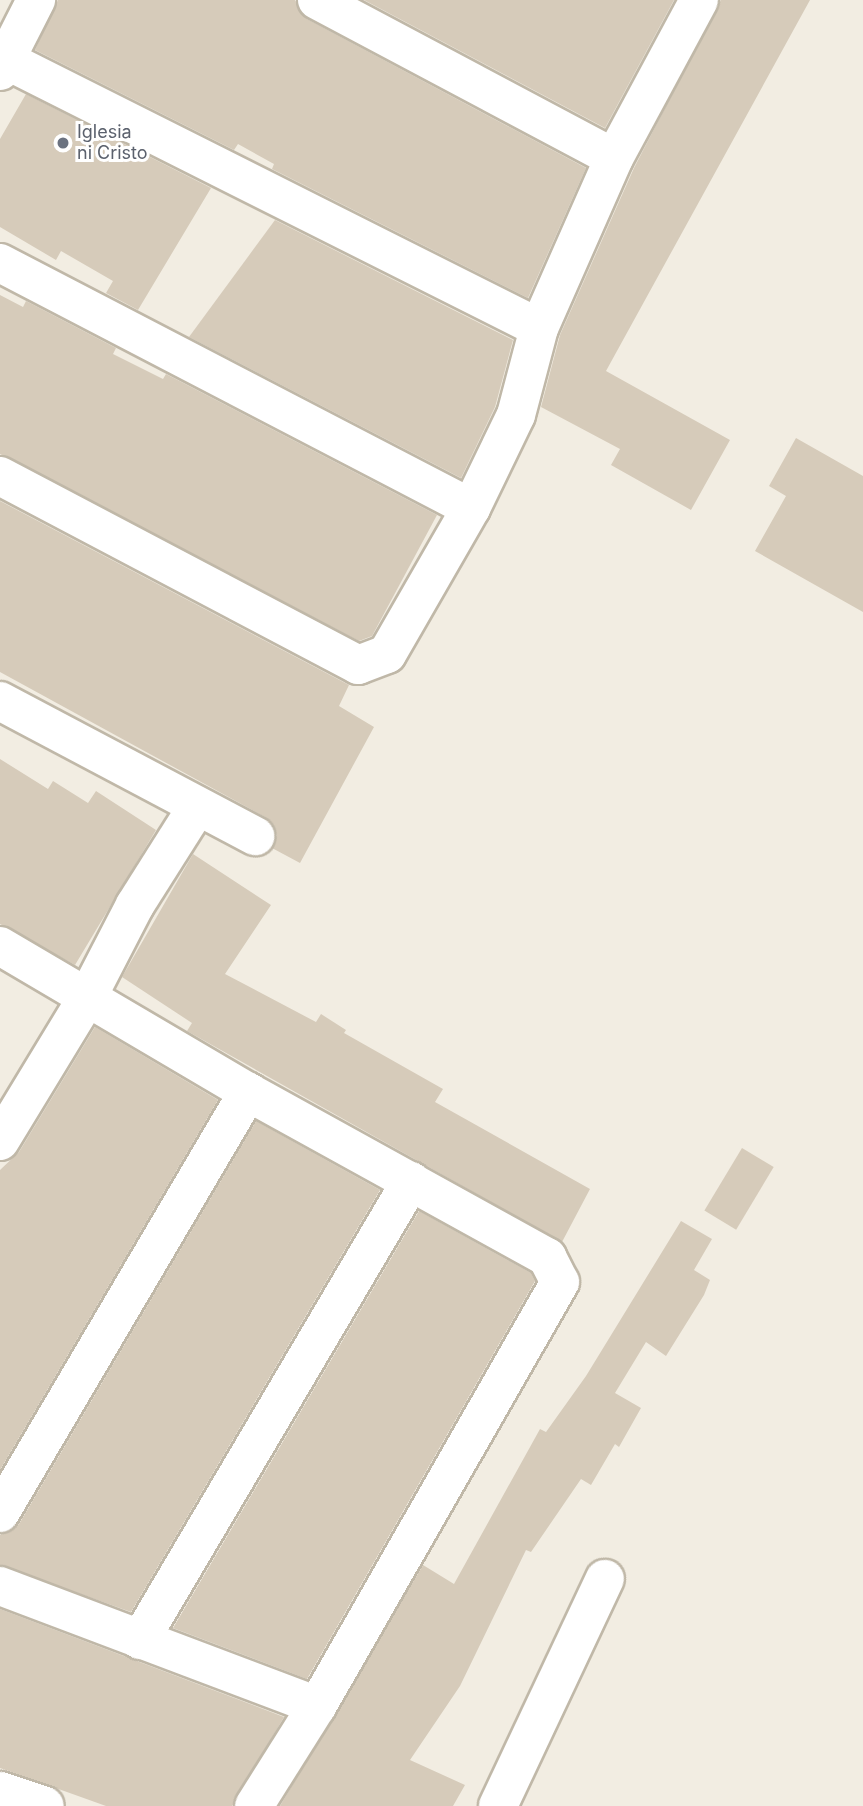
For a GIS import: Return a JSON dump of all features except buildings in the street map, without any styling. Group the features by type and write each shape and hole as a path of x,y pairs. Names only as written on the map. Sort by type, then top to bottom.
{"street":[{"path":"36,0 2,63 540,328"},
{"path":"317,0 614,158"},
{"path":"0,476 358,665 387,654 471,508 516,415 540,328 614,158 699,0"},
{"path":"0,263 471,508"},
{"path":"0,702 255,836"},
{"path":"0,1141 88,996 135,905 198,807"},
{"path":"0,946 248,1092 547,1257 560,1282 317,1706 254,1806"},
{"path":"0,1513 248,1092"},
{"path":"140,1640 411,1181"},
{"path":"498,1806 585,1611 605,1579"},
{"path":"0,1586 317,1706"},
{"path":"0,1791 45,1806"}],"place":[{"name":"Iglesia ni Cristo","path":"63,143"}]}
